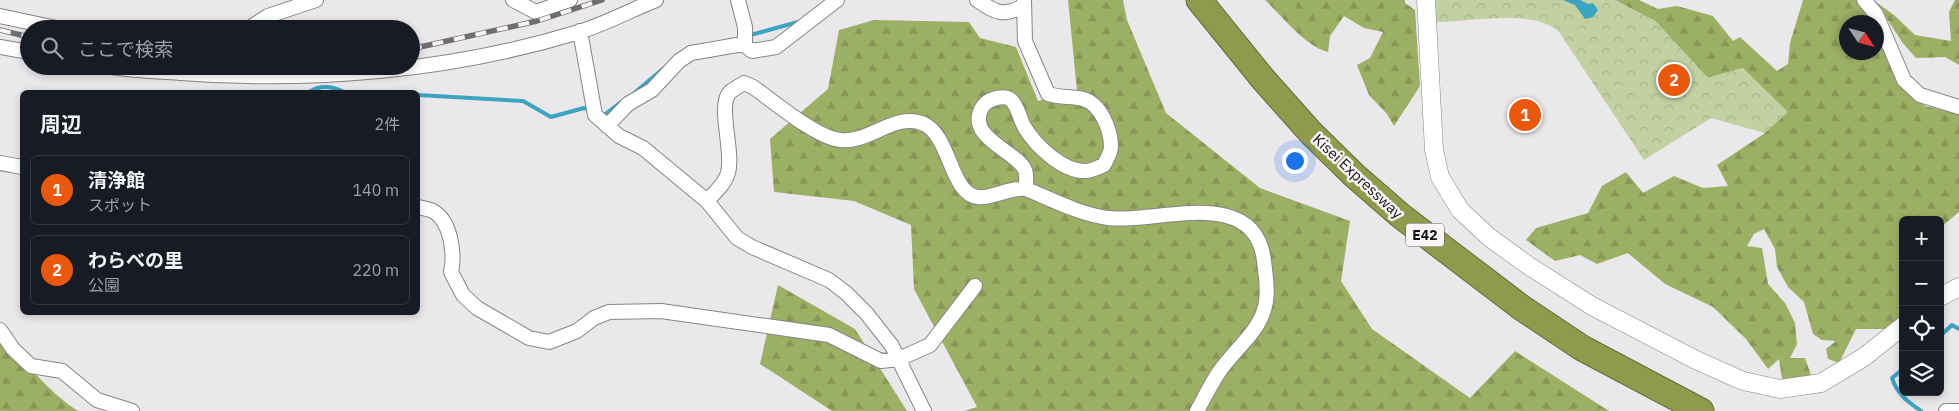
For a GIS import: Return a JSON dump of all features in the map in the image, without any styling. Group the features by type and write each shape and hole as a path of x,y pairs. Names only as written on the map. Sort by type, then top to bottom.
{"highway":[{"name":"Kisei Expressway","path":"1199,0 1263,80 1311,133 1355,176 1401,216 1515,303 1582,348 1701,411"}],"street":[{"path":"262,20 268,16 316,0"},
{"path":"514,0 536,12 570,0"},
{"path":"420,66 493,54 580,31 656,0"},
{"path":"738,0 745,27 745,46"},
{"path":"607,126 628,104 652,90 679,61 691,53 743,44 752,51 776,46 837,0"},
{"path":"977,0 996,12 1010,13 1024,3"},
{"path":"1426,0 1434,150 1440,178 1460,210 1489,237 1529,266 1592,306 1696,360 1743,381 1780,389 1820,383 1864,357 1899,329"},
{"path":"1864,0 1876,14 1904,80 1920,95 1959,107"},
{"path":"1024,3 1025,41 1043,86 1048,94 1062,98 1083,99 1094,105 1104,118 1111,148 1104,165 1086,171 1070,167 1048,154 1026,129 1011,100 1003,97 991,100 984,104 980,114 982,128 994,145 1016,160 1025,170 1026,190"},
{"path":"0,16 20,20"},
{"path":"580,31 595,115 619,136 643,148 707,201 737,238 752,247 829,280 846,294 892,346 924,411"},
{"path":"0,47 20,50"},
{"path":"206,75 240,78 327,75"},
{"path":"707,201 723,183 728,172 729,135 723,108 729,93 744,84 753,87 824,135 840,140 858,139 905,120 923,124 934,132 942,143 955,175 966,193 978,198 1016,188 1026,190 1085,214 1101,217 1143,219 1189,211 1231,218 1251,231 1260,243 1267,291 1264,310 1257,326 1220,371 1197,411"},
{"path":"0,163 20,167"},
{"path":"420,208 434,211 448,229 453,261 451,272 464,295 477,308 529,338 549,342 577,331 594,318 609,312 661,311 829,335 881,361 899,359 930,345 975,286"},
{"path":"1944,295 1959,287"},
{"path":"0,330 13,350 31,366 62,371 97,400 132,411"},
{"path":"1946,411 1959,410"}],"green space":[{"path":"1068,0 1123,0 1127,20 1166,113 1260,188 1350,221 1341,281 1372,329 1470,398 1515,351 1609,411 964,411 977,407 914,289 911,225 854,201 774,192 770,139 828,89 839,30 874,20 969,22 980,38 1016,47 1038,101 1077,91"},
{"path":"1265,0 1405,0 1405,3 1415,10 1420,86 1394,126 1387,114 1369,95 1357,65 1370,58 1383,32 1364,28 1344,16 1330,36 1328,52 1319,49 1302,37"},
{"path":"1434,0 1615,0 1655,21 1708,78 1743,68 1788,112 1765,133 1711,118 1644,160 1559,32 1548,25 1534,20 1518,18 1436,22"},
{"path":"1615,0 1639,0 1658,9 1677,6 1713,16 1733,41 1740,37 1777,71 1788,64 1790,43 1803,0 1857,0 1867,15 1839,15 1839,60 1884,60 1884,49 1897,83 1925,106 1959,114 1959,212 1944,225 1944,216 1899,216 1899,319 1885,329 1856,329 1839,363 1828,359 1826,349 1836,341 1822,340 1813,334 1804,302 1788,287 1777,267 1775,249 1764,229 1754,234 1747,246 1762,248 1768,284 1785,303 1795,323 1797,344 1790,358 1805,358 1811,375 1804,379 1782,379 1779,359 1768,369 1746,339 1713,307 1665,284 1628,253 1597,264 1580,255 1555,261 1526,240 1536,228 1588,213 1602,186 1626,172 1643,193 1674,176 1703,188 1728,186 1717,165 1765,133 1743,68 1708,78 1655,21"},
{"path":"1955,0 1959,0 1959,65 1945,57 1916,58 1902,42 1876,2 1894,15 1915,35 1951,41 1949,12"},
{"path":"778,285 855,329 907,411 832,411 760,364"},
{"path":"0,339 47,386 78,411 0,411"}],"water":[{"path":"1563,0 1580,0 1588,4 1593,3 1598,10 1593,17 1585,19 1575,5"}],"waterway":[{"path":"747,36 798,22"},
{"path":"633,94 664,68"},
{"path":"313,90 326,87 340,90"},
{"path":"420,95 523,101 551,117 584,108 591,110"},
{"path":"600,113 604,115 621,102"},
{"path":"1944,332 1952,325 1959,329"},
{"path":"1899,372 1892,378 1899,391"},
{"path":"1903,396 1921,411"}],"railway":[{"path":"420,47 537,21 602,0"},
{"path":"0,30 20,35"}],"place":[{"name":"わらべの里","path":"1674,80"},
{"name":"清浄館","path":"1525,115"}]}
